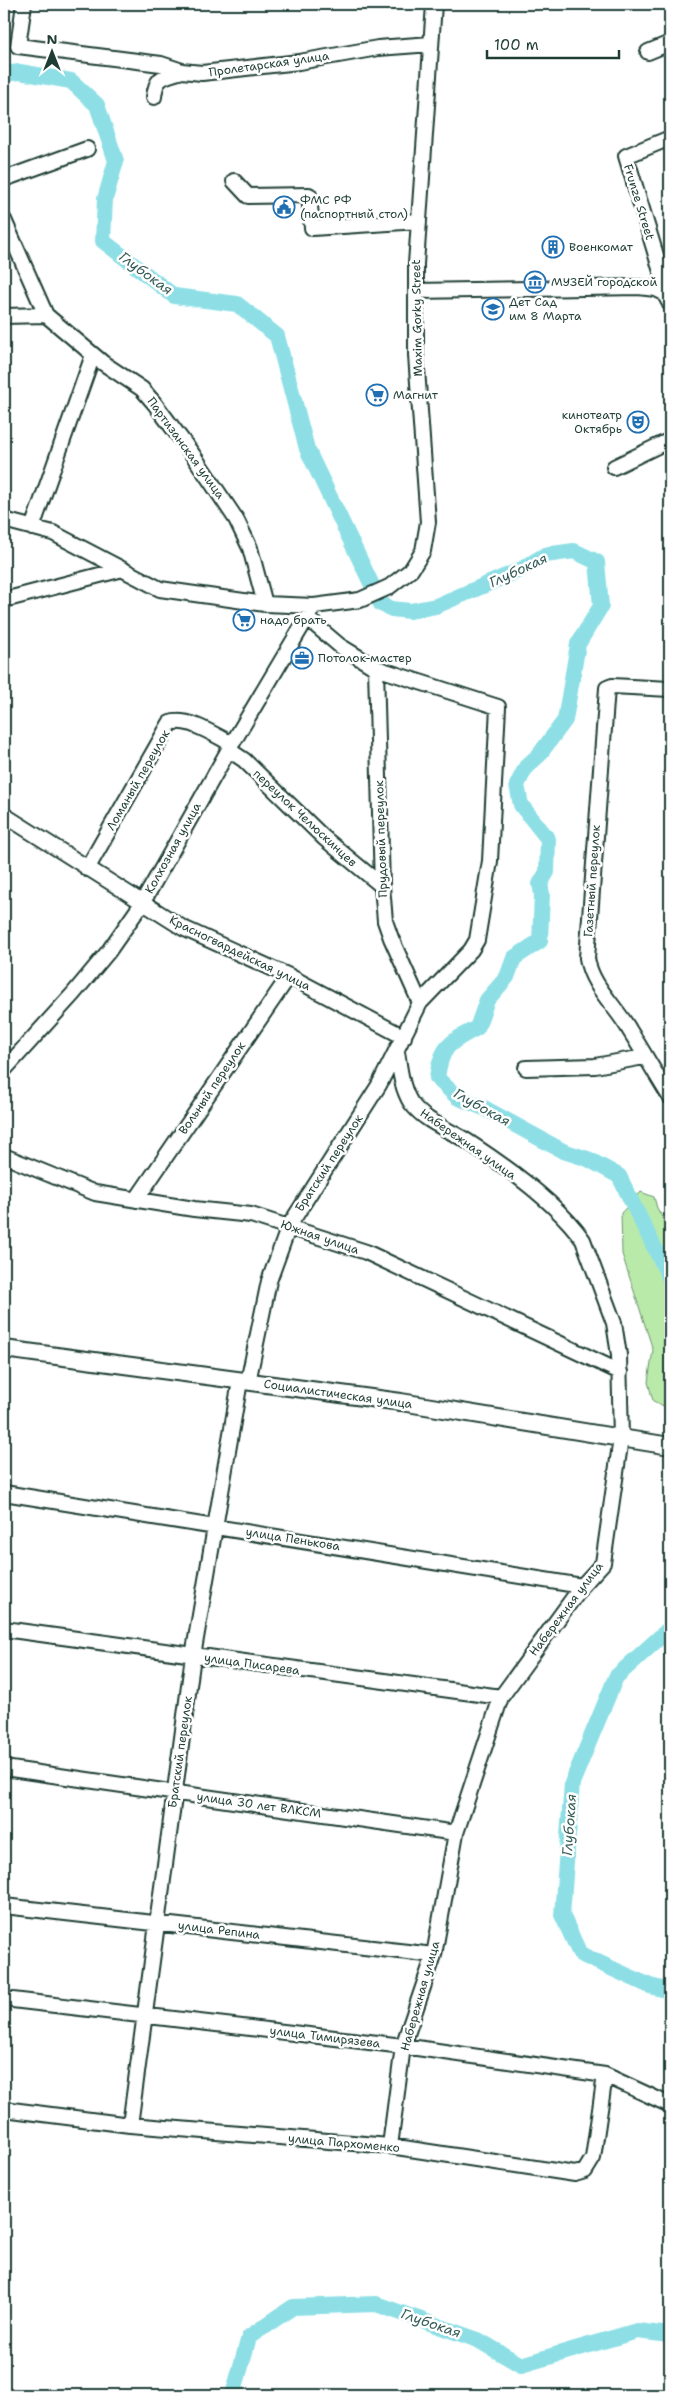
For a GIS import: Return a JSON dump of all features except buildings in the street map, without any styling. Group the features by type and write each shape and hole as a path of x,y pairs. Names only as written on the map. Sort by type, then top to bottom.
{"main road":[{"name":"Социалистическая улица","path":"4,1349 401,1402 670,1446"}],"street":[{"name":"Пролетарская улица","path":"24,4 18,46 161,64 182,71 202,73 299,62 378,48 431,44"},
{"name":"Maxim Gorky Street","path":"4,520 61,537 119,570 160,589 310,612 360,600 389,587 411,570 423,551 427,529 416,355 416,291 434,4"},
{"path":"648,52 670,43"},
{"path":"154,97 155,84 162,78 182,71"},
{"name":"Frunze Street","path":"667,298 662,275 626,156 670,138"},
{"path":"4,179 87,149"},
{"path":"234,181 248,196 309,195 312,228 419,221"},
{"path":"4,220 46,315 4,316"},
{"path":"416,291 638,287 656,289 667,298"},
{"name":"Партизанская улица","path":"46,315 93,355 142,389 193,455 236,519 250,548 265,604"},
{"path":"32,528 93,355"},
{"path":"614,467 670,440"},
{"path":"4,600 119,570"},
{"path":"310,612 340,646 376,668 498,706 490,861 480,930 471,950 420,1003 404,1037"},
{"name":"Колхозная улица","path":"4,1070 91,973 143,902 310,612"},
{"name":"Прудовый переулок","path":"376,668 382,886 385,921 420,1003"},
{"name":"Газетный переулок","path":"670,689 612,686 607,688 587,958 592,976 630,1030 644,1057 670,1097"},
{"name":"Ломаный переулок","path":"87,869 170,723 175,721 195,726 231,747"},
{"name":"переулок Челюскинцев","path":"231,747 348,859 382,886"},
{"name":"Красногвардейская улица","path":"4,815 183,928 289,976 404,1037"},
{"name":"Вольный переулок","path":"136,1200 289,976"},
{"name":"Братский переулок","path":"130,2124 192,1656 244,1381 269,1281 289,1226 379,1085 404,1037"},
{"name":"Набережная улица","path":"390,2146 404,2046 434,1955 456,1833 501,1697 582,1586 603,1563 621,1438 620,1372 614,1323 582,1240 576,1231 535,1190 466,1141 421,1114 404,1090 397,1052"},
{"path":"526,1068 596,1066 644,1057"},
{"name":"Южная улица","path":"4,1156 95,1193 194,1209 251,1215 366,1252 620,1372"},
{"name":"улица Пенькова","path":"4,1493 582,1586"},
{"name":"улица Писарева","path":"4,1629 501,1697"},
{"name":"улица 30 лет ВЛКСМ","path":"4,1768 456,1833"},
{"name":"улица Репина","path":"4,1906 434,1955"},
{"name":"улица Тимирязева","path":"4,1999 404,2046 605,2075 670,2105"},
{"name":"улица Пархоменко","path":"4,2109 130,2124 390,2146 575,2174 585,2171 593,2158 605,2075"}],"green space":[{"path":"641,1192 654,1197 657,1208 670,1231 670,1409 653,1401 648,1382 653,1350 622,1254 621,1213"}],"waterway":[{"name":"Глубокая","path":"4,74 20,72 71,81 97,105 116,161 105,199 103,241 174,296 237,304 277,336 307,449 381,604 392,609 410,611 436,606 520,570 545,555 574,551 597,562 601,606 578,644 565,720 539,755 526,767 517,785 521,805 548,839 547,872 540,884 542,894 540,941 514,958 507,977 487,1000 477,1028 460,1037 448,1046 444,1052 437,1078 457,1097 484,1108 563,1151 588,1159 619,1176 670,1279"},
{"name":"Глубокая","path":"670,1628 616,1677 572,1783 562,1915 580,1954 650,1986 670,1991"},
{"name":"Глубокая","path":"233,2395 249,2337 293,2307 376,2304 478,2340 521,2365 637,2331 670,2335"}],"place":[{"name":"ФМС РФ (паспортный стол)","path":"284,207"},
{"name":"Военкомат","path":"553,247"},
{"name":"МУЗЕЙ городской","path":"535,282"},
{"name":"Дет Сад им 8 Марта","path":"493,309"},
{"name":"Магнит","path":"377,395"},
{"name":"кинотеатр Октябрь","path":"638,422"},
{"name":"надо брать","path":"244,620"},
{"name":"Потолок-мастер","path":"302,658"}]}
